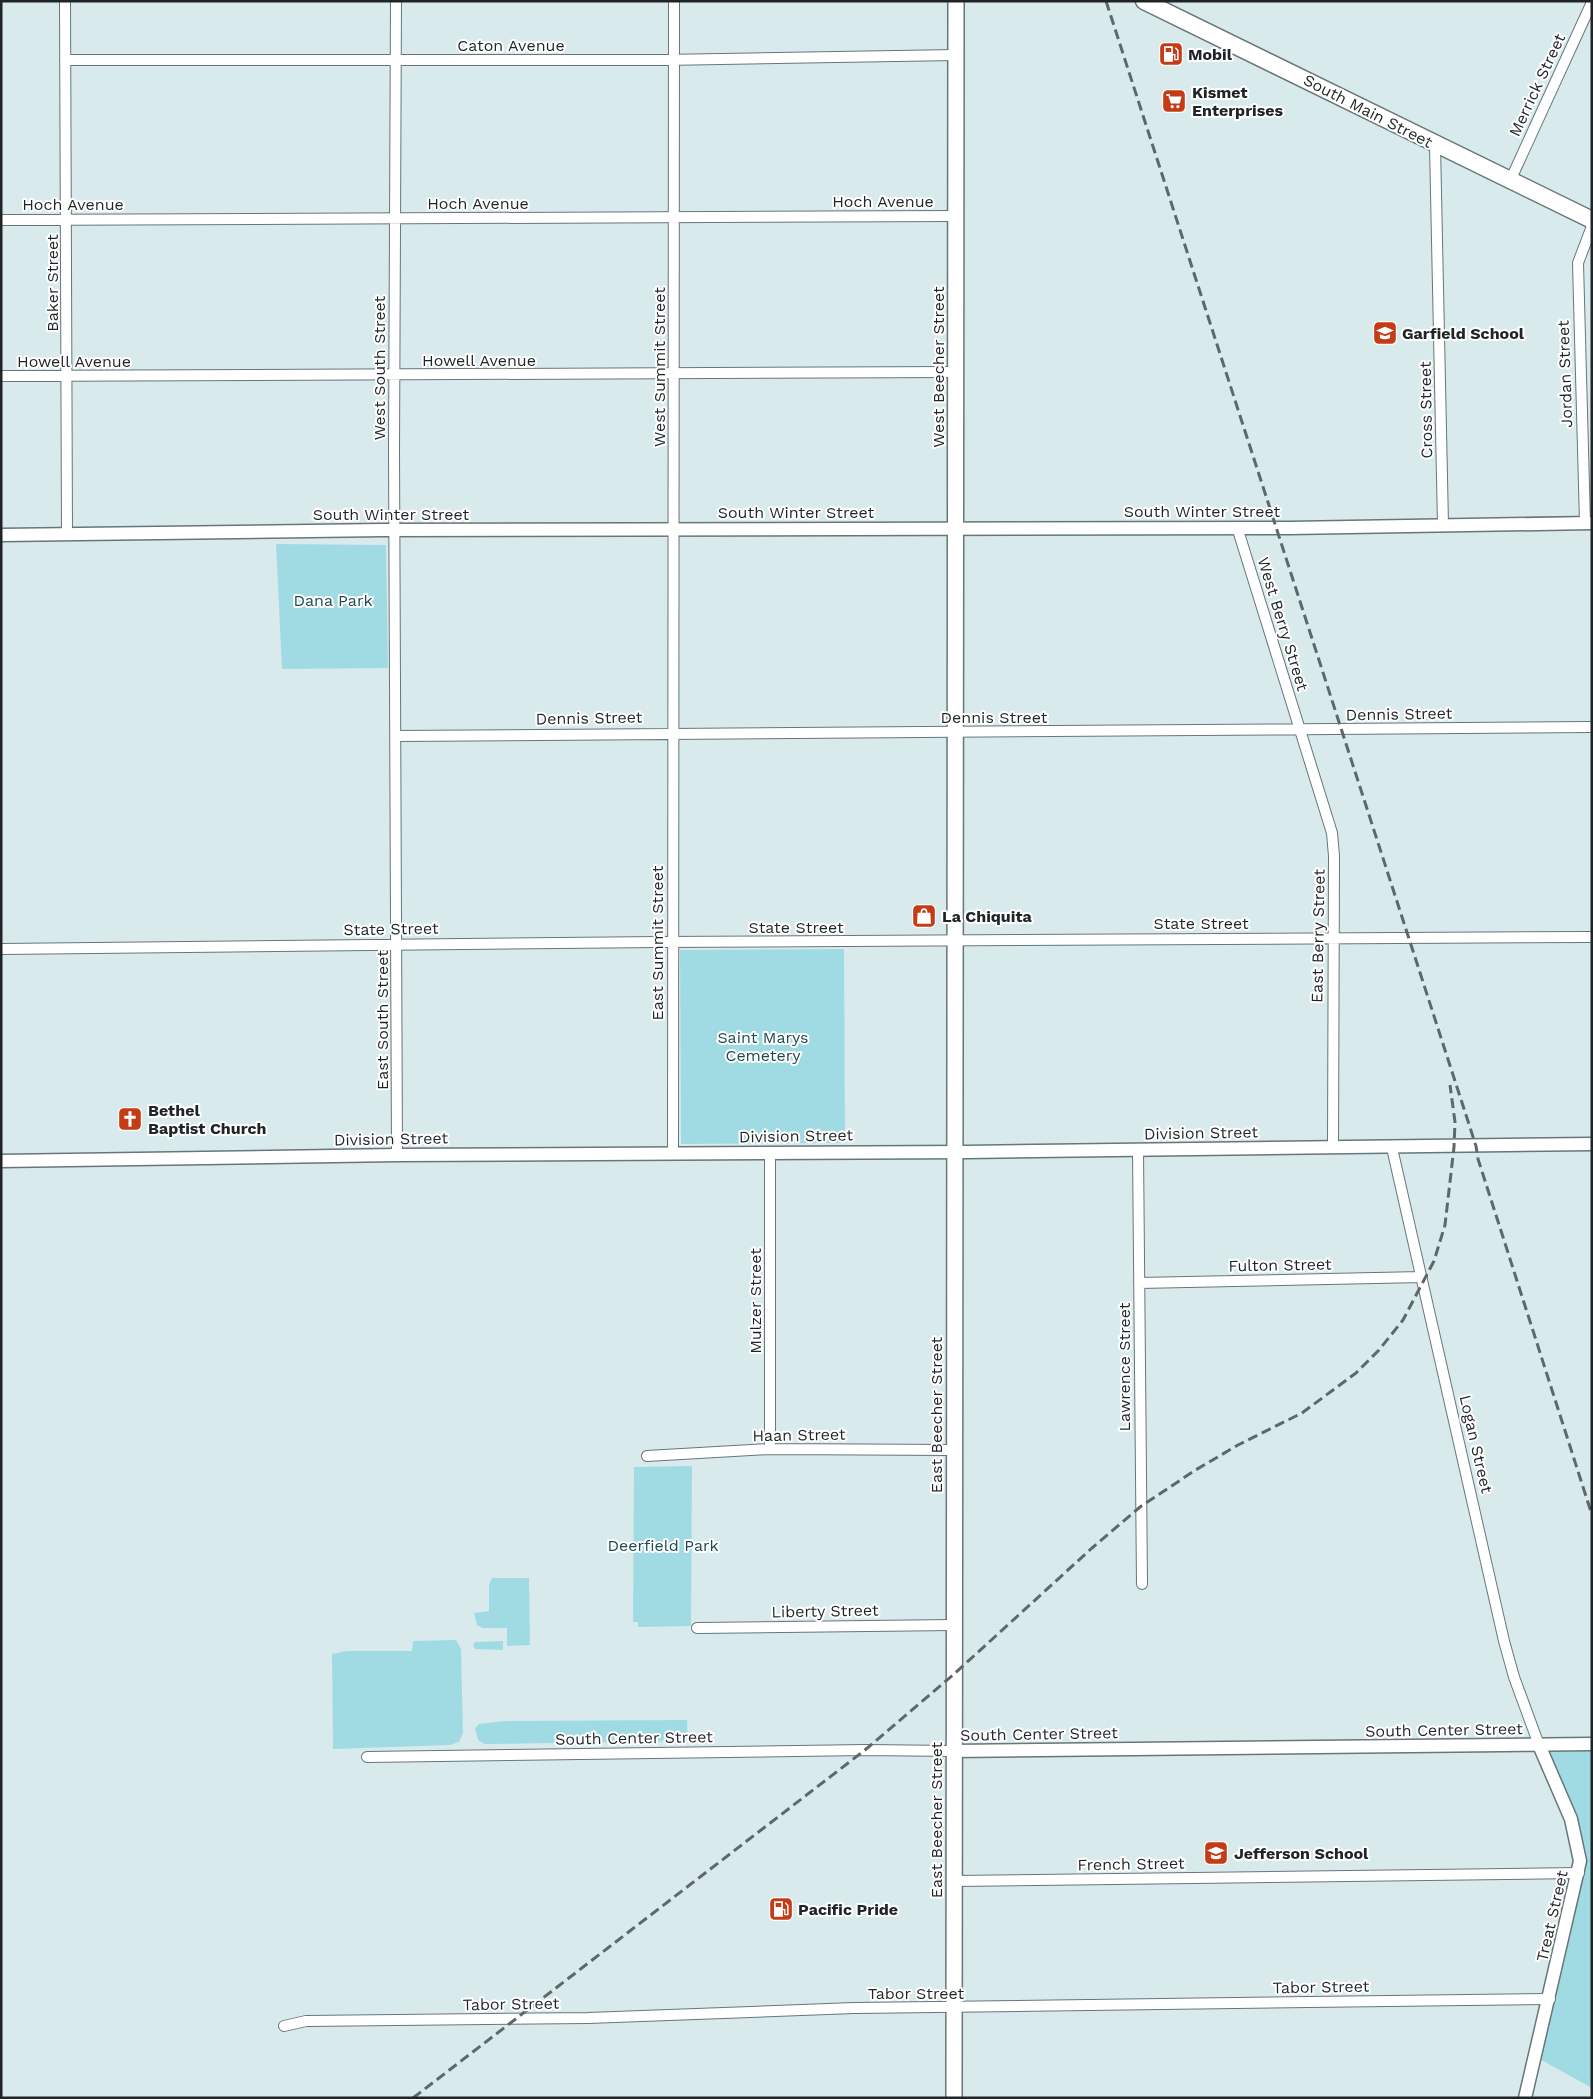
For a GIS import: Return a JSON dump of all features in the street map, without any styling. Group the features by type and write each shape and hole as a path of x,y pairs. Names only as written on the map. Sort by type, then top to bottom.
{"main road":[{"name":"West Beecher Street","path":"955,733 956,1"},
{"name":"South Main Street","path":"1154,4 1436,146 1592,220"},
{"name":"East Beecher Street","path":"954,2098 953,1152 955,733"}],"street":[{"name":"Baker Street","path":"65,1 67,535"},
{"name":"West South Street","path":"396,1 394,218 396,736"},
{"name":"West Summit Street","path":"672,732 674,1"},
{"name":"Merrick Street","path":"1510,181 1592,2"},
{"name":"Caton Avenue","path":"65,60 674,60 956,55"},
{"name":"Cross Street","path":"1436,146 1443,525"},
{"name":"Hoch Avenue","path":"1,220 956,216"},
{"name":"Jordan Street","path":"1588,523 1578,263 1592,226"},
{"name":"Howell Avenue","path":"1,376 956,372"},
{"name":"South Winter Street","path":"1,534 67,535 395,530 1237,527 1588,523"},
{"name":"West Berry Street","path":"1237,527 1301,730"},
{"name":"Dennis Street","path":"396,736 672,732 955,733 1592,727"},
{"name":"East Berry Street","path":"1301,730 1332,833 1334,856 1332,937 1333,1147"},
{"name":"East Summit Street","path":"672,732 673,1153"},
{"name":"East South Street","path":"396,736 397,1155"},
{"name":"State Street","path":"1,950 954,939 1592,937"},
{"name":"Division Street","path":"1,1161 397,1155 1392,1148 1592,1144"},
{"name":"Logan Street","path":"1392,1148 1504,1641 1514,1677 1539,1745"},
{"name":"Lawrence Street","path":"1138,1150 1142,1584"},
{"name":"Mulzer Street","path":"770,1153 770,1449"},
{"name":"Fulton Street","path":"1139,1283 1422,1277"},
{"name":"Haan Street","path":"647,1456 770,1449 953,1450"},
{"name":"Liberty Street","path":"697,1628 953,1625"},
{"name":"South Center Street","path":"367,1757 865,1750 954,1752 1592,1744"},
{"name":"Treat Street","path":"1525,2098 1579,1873 1578,1846 1571,1819 1539,1745"},
{"name":"French Street","path":"954,1880 1579,1873"},
{"name":"Tabor Street","path":"284,2026 306,2021 517,2019 766,2010 1550,1999"}],"green space":[{"name":"Dana Park","path":"276,544 386,545 388,668 282,669"},
{"name":"Saint Marys Cemetery","path":"844,949 845,1143 681,1144 680,950"},
{"name":"Deerfield Park","path":"692,1466 691,1626 638,1627 638,1622 633,1622 634,1467"},
{"path":"492,1578 529,1578 530,1645 507,1646 507,1628 483,1628 477,1625 474,1613 489,1611 489,1585"},
{"path":"456,1640 461,1649 463,1733 459,1742 450,1745 333,1749 332,1654 347,1651 412,1651 413,1641"},
{"path":"503,1641 503,1650 475,1649 473,1645 475,1642"},
{"path":"687,1720 688,1741 485,1744 478,1740 475,1728 479,1724 505,1721"},
{"path":"1592,1744 1592,2088 1536,2057 1580,1861 1539,1745"}],"railway":[{"path":"1106,1 1476,1146 1478,1159 1592,1515"},
{"path":"413,2098 865,1750 953,1675 1092,1548 1140,1507 1194,1471 1238,1445 1302,1413 1356,1373 1379,1350 1403,1320 1434,1261 1445,1225 1454,1147 1455,1122 1450,1085"}],"place":[{"name":"Mobil","path":"1171,54"},
{"name":"Kismet Enterprises","path":"1174,101"},
{"name":"Garfield School","path":"1385,333"},
{"name":"La Chiquita","path":"924,916"},
{"name":"Bethel Baptist Church","path":"130,1119"},
{"name":"Jefferson School","path":"1216,1853"},
{"name":"Pacific Pride","path":"781,1909"}]}
